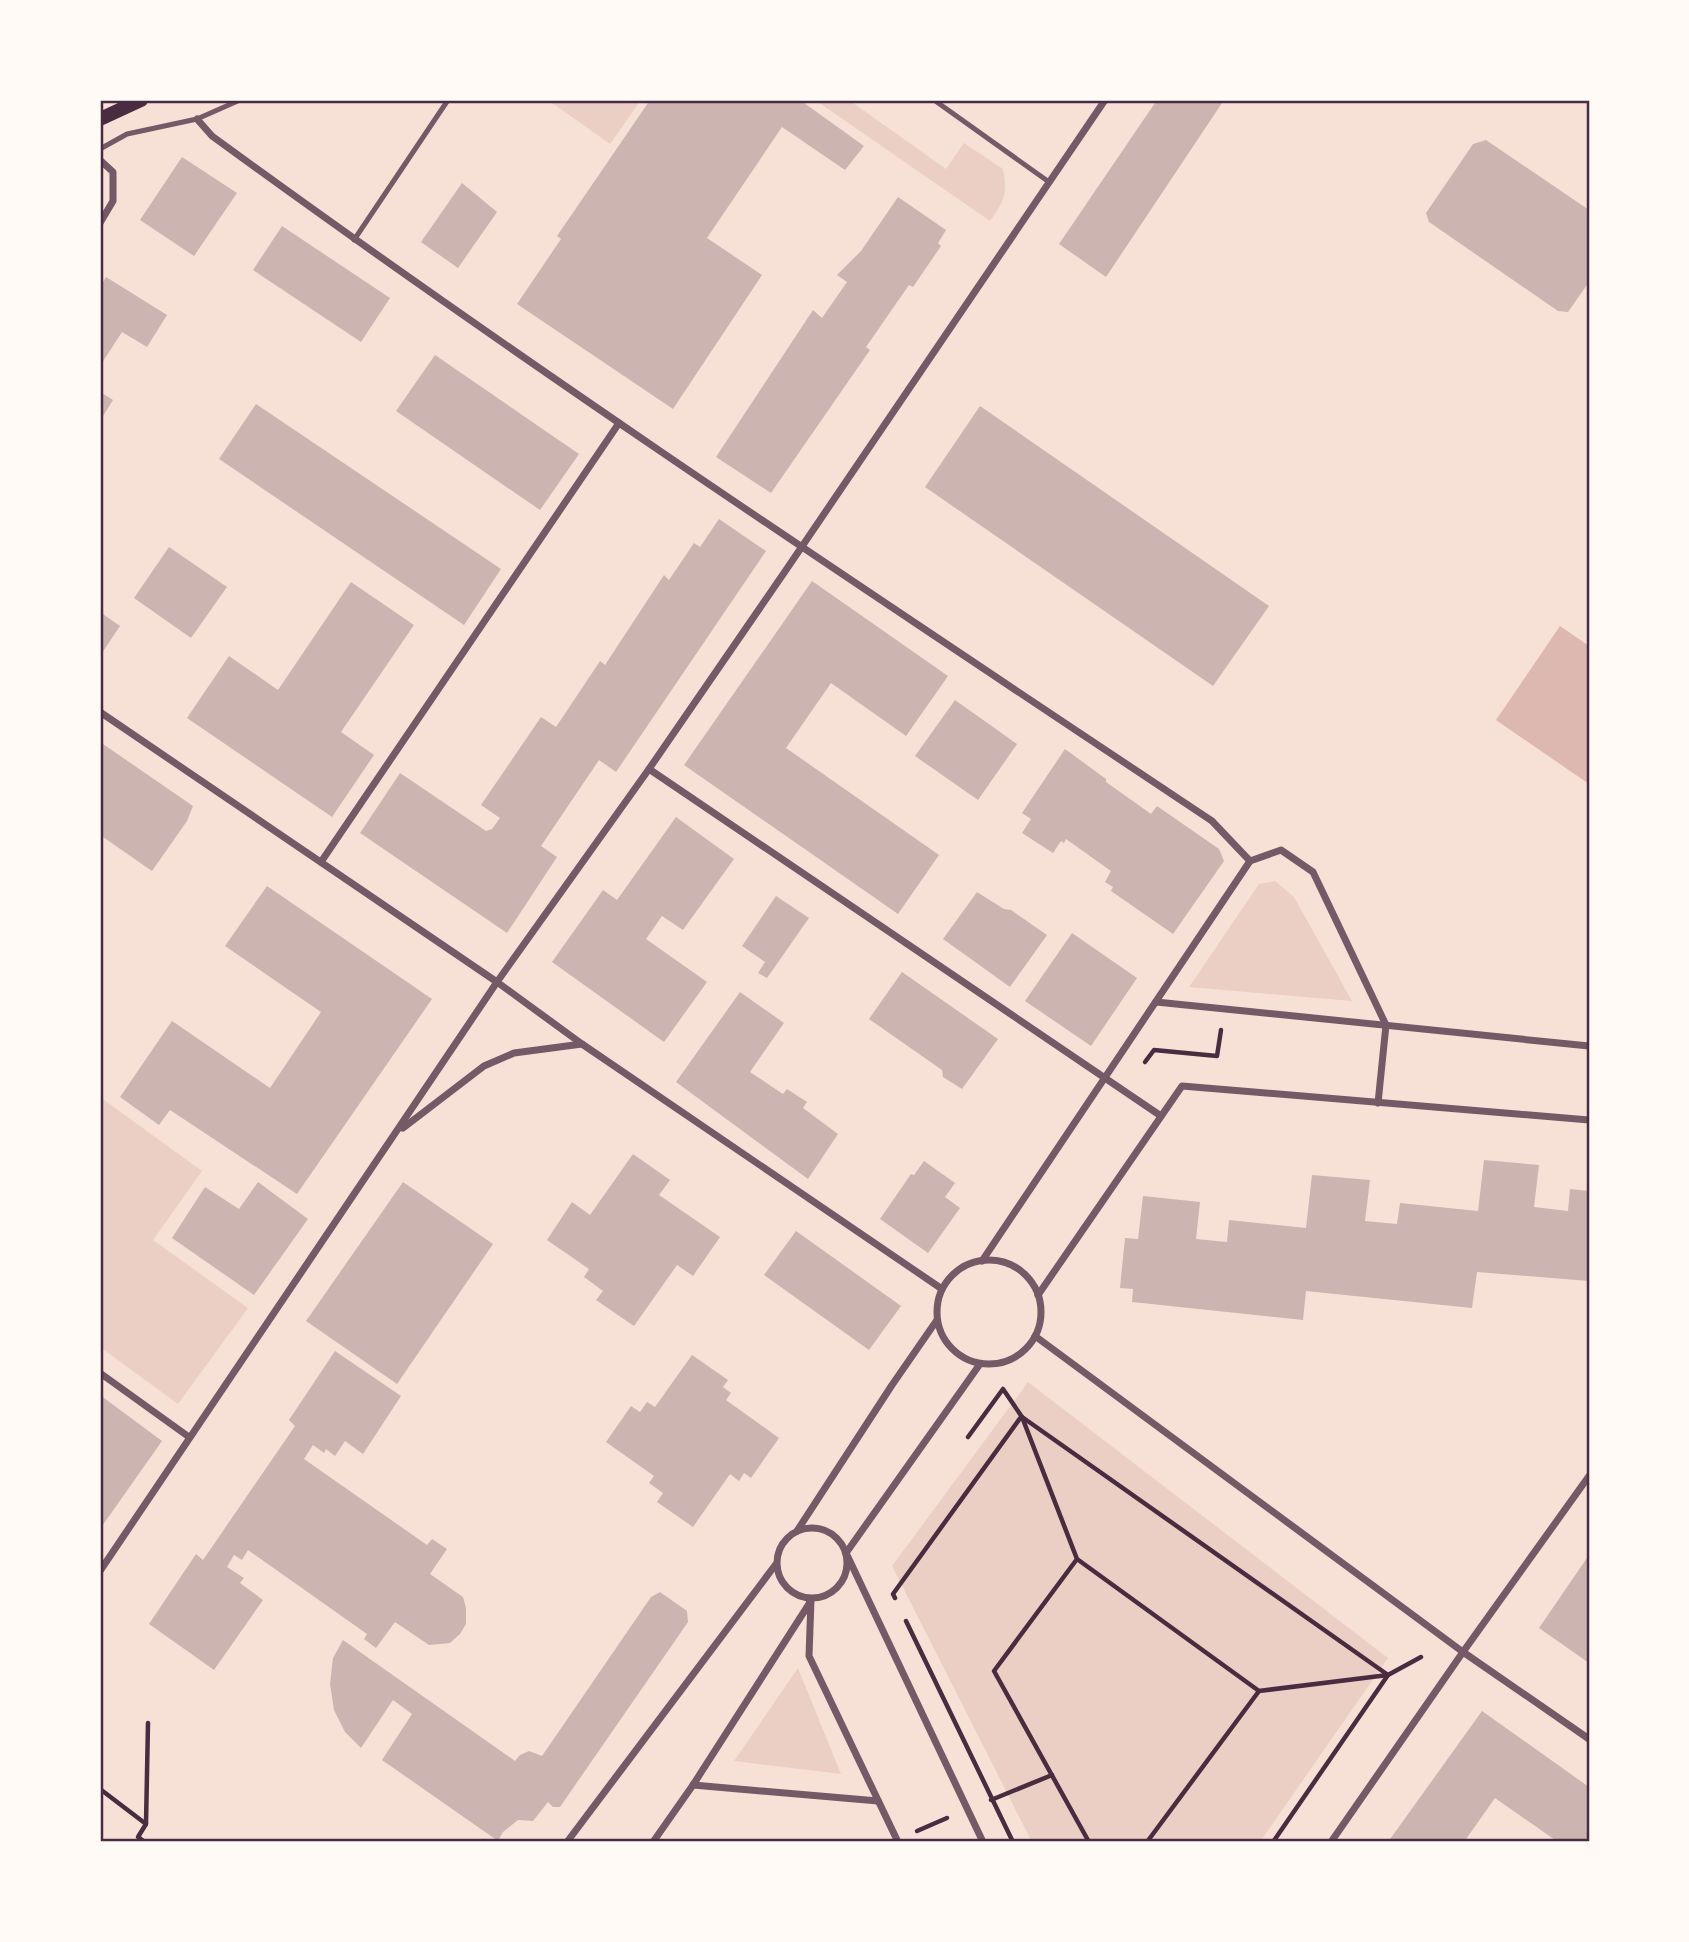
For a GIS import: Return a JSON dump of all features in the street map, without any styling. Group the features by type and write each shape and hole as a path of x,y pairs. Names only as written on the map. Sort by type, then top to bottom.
{"main road":[{"path":"100,119 141,100"}],"street":[{"path":"100,1571 497,982 649,769 1105,100"},
{"path":"197,119 212,136 354,240 620,424 1212,821 1250,862"},
{"path":"100,160 113,172 113,201 100,223"},
{"path":"321,862 620,424"},
{"path":"100,712 942,1289"},
{"path":"649,769 1161,1116"},
{"path":"982,1261 1250,862 1281,850 1313,872 1387,1025 1378,1103"},
{"path":"1156,1002 1589,1045"},
{"path":"397,1133 484,1066 514,1053 582,1044"},
{"path":"1038,1295 1182,1086 1589,1120"},
{"path":"982,1261 1000,1262 1016,1268 1029,1280 1038,1295 1040,1323 1035,1336 1026,1349 1013,1359 997,1364 980,1364 965,1359 952,1349 937,1320 937,1304 942,1289 952,1275 966,1266 982,1261"},
{"path":"937,1320 892,1384 797,1531 781,1544 776,1564 778,1577 786,1588 797,1596 810,1599 827,1596 840,1586 847,1571 846,1554 980,1364"},
{"path":"1035,1336 1463,1652 1589,1739"},
{"path":"100,1373 189,1437"},
{"path":"1331,1842 1589,1476"},
{"path":"797,1531 812,1527 827,1531 839,1540 983,1842"},
{"path":"567,1842 776,1564"},
{"path":"653,1842 693,1785 810,1599"},
{"path":"810,1599 809,1656 898,1842"},
{"path":"693,1785 878,1801"}],"lane":[{"path":"100,149 127,135 197,119 240,100"},
{"path":"354,240 448,100"},
{"path":"934,100 1049,182"}],"path":[{"path":"1143,1065 1154,1050 1217,1056 1224,1009"},
{"path":"968,1437 1003,1389 1021,1417 1077,1559 1259,1691 1388,1675 1421,1657"},
{"path":"899,1606 893,1594 1021,1417"},
{"path":"1021,1417 1388,1675"},
{"path":"1077,1559 994,1671 1089,1842"},
{"path":"904,1618 1013,1842"},
{"path":"1273,1842 1388,1675"},
{"path":"1147,1842 1259,1691"},
{"path":"145,1842 138,1837 146,1824 148,1723"},
{"path":"100,1789 146,1824"}],"shaded area":[{"path":"548,100 641,100 610,144"},
{"path":"815,100 849,100 946,169 964,143 1003,169 1005,191 999,208 990,221"},
{"path":"1560,626 1589,646 1589,784 1496,720"},
{"path":"1275,881 1294,897 1352,1001 1189,987 1259,884"},
{"path":"100,1097 202,1171 153,1240 248,1308 178,1404 100,1347"},
{"path":"1028,1382 1388,1658 1260,1842 1032,1842 892,1566"},
{"path":"798,1668 841,1774 734,1761"}],"building":[{"path":"650,100 800,100 864,146 845,170 782,127 707,238 762,275 673,409 517,304 561,239 557,236"},
{"path":"1157,100 1224,100 1106,277 1059,244"},
{"path":"1486,140 1589,210 1589,282 1568,312 1558,311 1429,222 1426,213 1473,144"},
{"path":"182,157 237,193 194,256 140,220"},
{"path":"462,183 497,212 458,268 421,242"},
{"path":"898,197 946,230 938,243 941,246 913,287 909,285 866,347 870,350 771,493 716,457 813,310 822,318 847,282 837,275 861,251"},
{"path":"282,226 390,298 361,342 253,270"},
{"path":"106,277 167,315 147,347 122,332 100,366 100,287"},
{"path":"435,355 579,454 540,510 396,411"},
{"path":"100,392 113,400 100,421"},
{"path":"256,404 501,569 464,625 219,459"},
{"path":"980,406 1269,606 1213,686 925,487"},
{"path":"719,519 766,551 616,772 599,760 541,846 557,857 507,933 360,833 400,773 486,831 492,829 500,818 481,805 541,717 556,727 600,661 605,665 664,575 669,580 694,543 700,547"},
{"path":"169,547 227,587 191,638 134,598"},
{"path":"812,581 948,676 906,736 831,683 786,748 939,855 898,914 684,765"},
{"path":"351,582 414,625 341,732 374,755 332,817 187,718 229,656 278,690"},
{"path":"100,612 120,626 100,656"},
{"path":"955,700 1017,744 978,800 915,756"},
{"path":"100,742 193,806 187,821 152,871 100,835"},
{"path":"1065,749 1151,814 1157,806 1219,849 1224,861 1173,934 1111,891 1113,887 1105,882 1111,871 1066,839 1064,843 1061,841 1053,853 1022,833 1031,819 1022,813"},
{"path":"676,817 734,859 683,930 662,916 646,939 707,982 664,1042 552,962 603,890 617,900"},
{"path":"267,886 432,999 297,1194 170,1110 159,1125 120,1097 172,1021 270,1088 321,1012 225,946"},
{"path":"977,892 1004,909 1011,910 1047,935 1010,987 943,939"},
{"path":"776,896 809,918 767,978 758,973 765,962 742,946"},
{"path":"1072,933 1137,978 1091,1046 1025,1001"},
{"path":"902,972 998,1039 962,1089 943,1077 942,1070 869,1019"},
{"path":"740,992 784,1023 750,1072 783,1094 787,1089 807,1102 803,1108 838,1134 808,1179 676,1082"},
{"path":"633,1154 670,1180 659,1195 720,1237 693,1276 677,1265 634,1326 596,1300 603,1291 584,1277 589,1269 547,1240 572,1202 590,1215"},
{"path":"1484,1160 1539,1165 1534,1207 1568,1211 1570,1189 1589,1191 1589,1281 1477,1272 1472,1308 1306,1291 1303,1320 1132,1302 1133,1289 1120,1288 1125,1238 1138,1239 1143,1196 1200,1202 1196,1239 1227,1242 1229,1220 1306,1228 1312,1175 1370,1180 1365,1221 1397,1224 1400,1203 1478,1211"},
{"path":"924,1161 955,1183 945,1197 960,1208 928,1253 880,1219 911,1174 914,1175"},
{"path":"258,1182 308,1219 254,1295 172,1238 205,1187 239,1209"},
{"path":"403,1182 493,1244 397,1384 306,1321"},
{"path":"796,1231 901,1306 869,1350 764,1275"},
{"path":"335,1351 401,1396 363,1454 345,1441 335,1456 326,1449 324,1453 313,1445 304,1459 427,1545 432,1539 447,1549 430,1574 463,1597 466,1624 450,1643 429,1645 395,1622 376,1648 364,1639 367,1634 248,1550 242,1560 234,1555 227,1567 244,1578 240,1583 263,1600 214,1670 149,1624 196,1554 203,1560 295,1426 289,1420"},
{"path":"692,1355 728,1380 723,1387 731,1393 726,1400 779,1438 751,1478 744,1473 739,1481 730,1474 693,1527 657,1502 663,1493 649,1483 654,1476 606,1442 631,1406 640,1412 647,1402 655,1407"},
{"path":"100,1395 162,1441 100,1529"},
{"path":"1589,1555 1589,1663 1539,1628"},
{"path":"660,1592 687,1611 688,1622 560,1807 553,1807 548,1802 533,1821 518,1820 503,1832 498,1841 382,1760 412,1714 393,1700 361,1748 345,1732 334,1710 330,1684 333,1658 343,1640 515,1761 529,1751 542,1756 651,1597"},
{"path":"1482,1711 1589,1787 1589,1842 1558,1842 1495,1798 1464,1842 1388,1842"}]}
